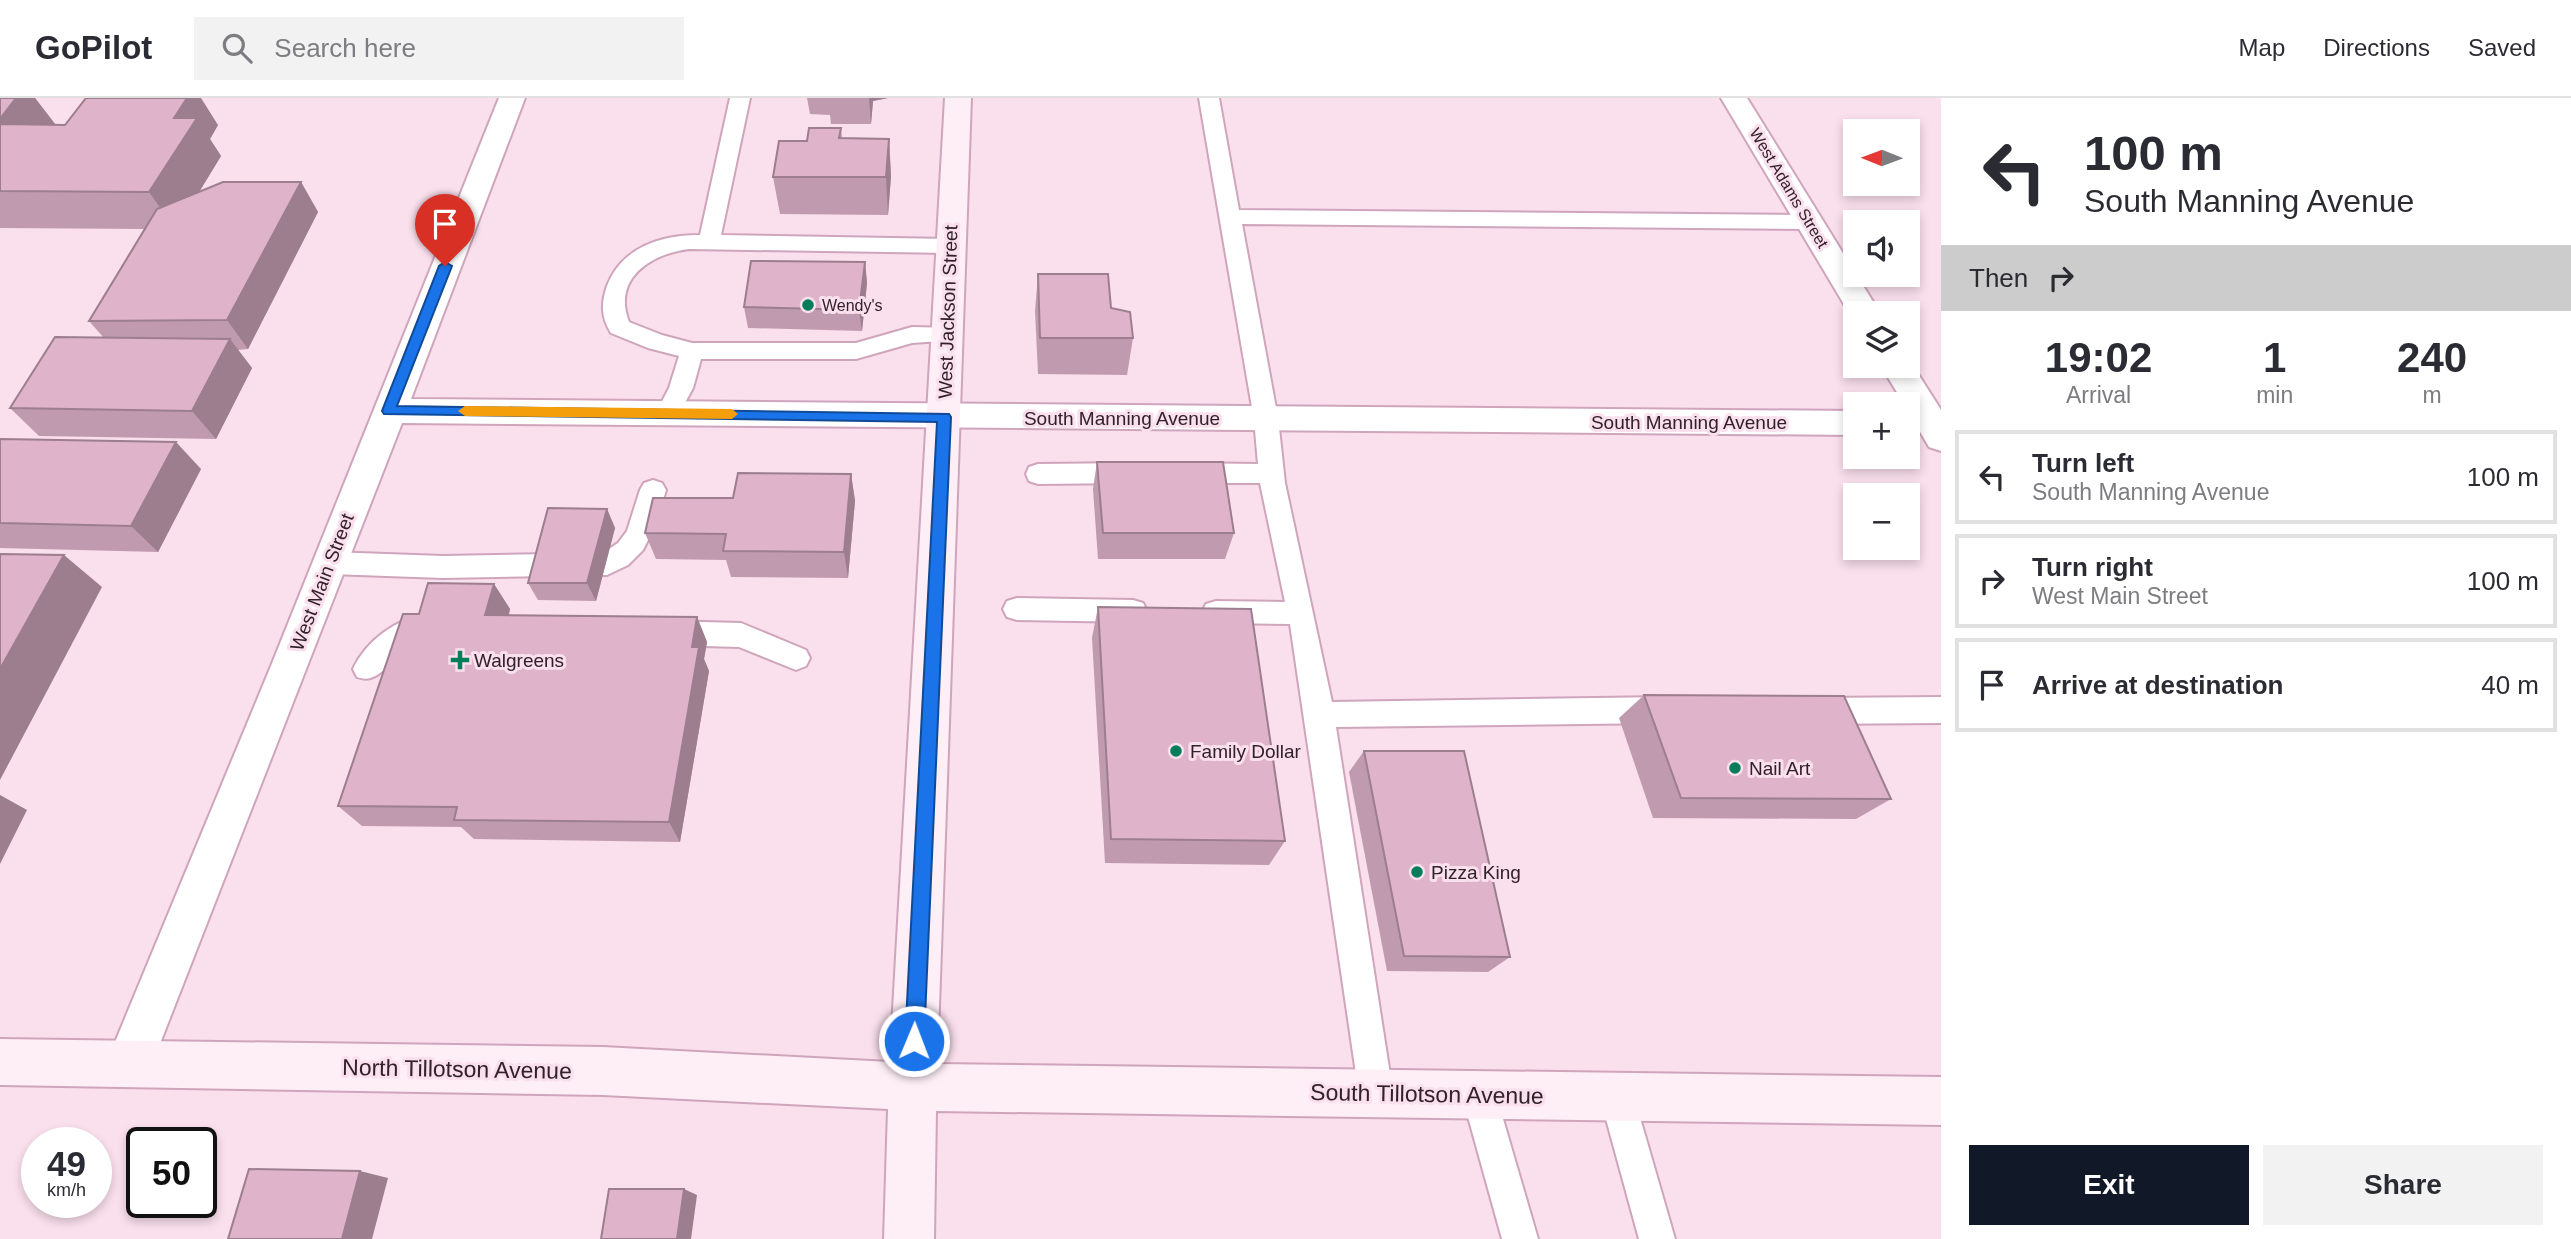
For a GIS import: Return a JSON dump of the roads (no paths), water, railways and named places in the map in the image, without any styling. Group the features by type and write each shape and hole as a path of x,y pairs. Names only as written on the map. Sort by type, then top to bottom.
{"main road":[{"name":"West Jackson Street","path":"909,1239 916,969 958,98"},
{"name":"North Tillotson Avenue","path":"0,1062 603,1071 913,1087"},
{"name":"South Tillotson Avenue","path":"913,1087 1941,1101"}],"street":[{"name":"West Main Street","path":"129,1064 330,563 512,98"},
{"name":"West Adams Street","path":"1734,98 1858,301"},
{"path":"1904,378 1931,428"},
{"name":"South Manning Avenue","path":"388,411 1843,424"}],"lane":[{"path":"709,243 740,98"},
{"path":"1209,98 1266,419 1270,474 1301,613 1376,1094"},
{"path":"1232,217 1810,222"},
{"path":"947,334 912,335 856,351 692,351 639,338 619,327 613,306 620,281 629,265 640,255 663,246 709,243 950,246"},
{"path":"668,413 681,388 692,351"},
{"path":"1038,474 1270,474"},
{"path":"330,563 443,567 607,564 620,558 634,545 653,490"},
{"path":"1017,609 1152,611"},
{"path":"1193,611 1301,613"},
{"path":"367,669 377,653 418,625 459,627"},
{"path":"635,632 741,635 796,658"},
{"path":"1318,715 1689,710"},
{"path":"1782,711 1941,710"},
{"path":"1479,1095 1520,1239"},
{"path":"1617,1097 1657,1239"}],"place":[{"name":"Wendy's","path":"808,305"},
{"name":"Walgreens","path":"460,660"},
{"name":"Family Dollar","path":"1176,751"},
{"name":"Nail Art","path":"1735,768"},
{"name":"Pizza King","path":"1417,872"}]}
